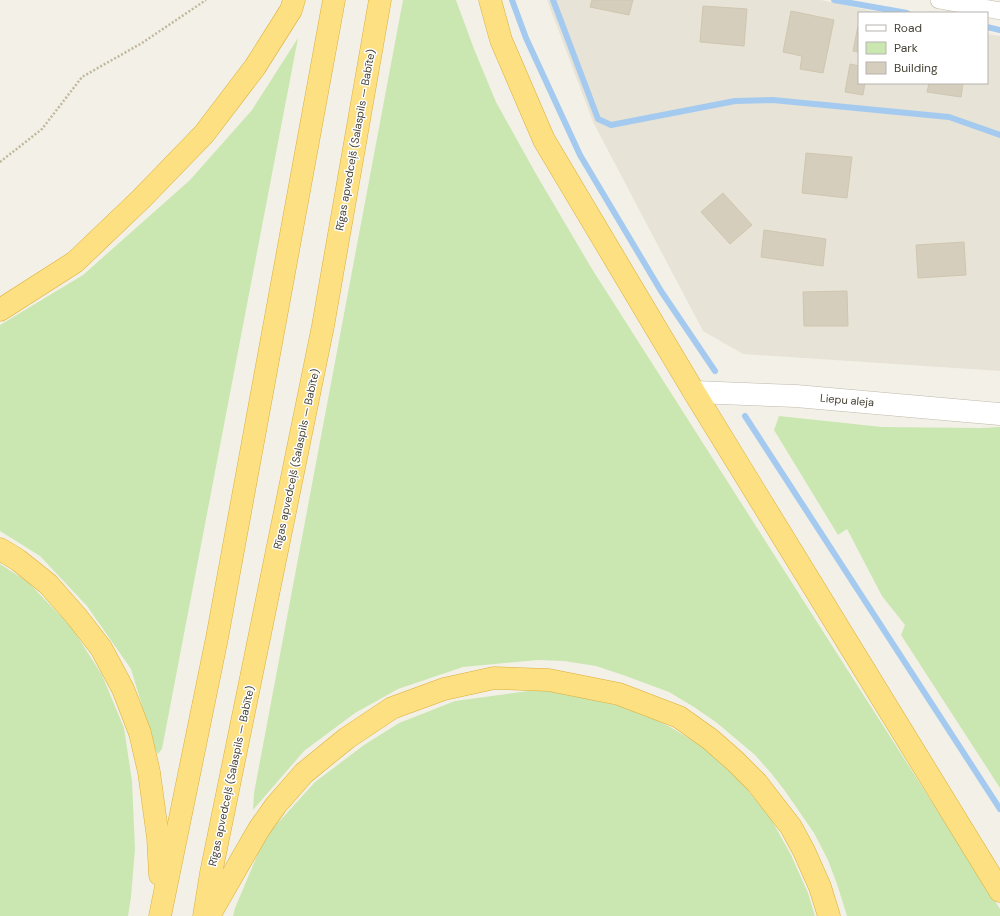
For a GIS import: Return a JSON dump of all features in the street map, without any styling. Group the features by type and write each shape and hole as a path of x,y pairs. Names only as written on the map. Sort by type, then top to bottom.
{"highway":[{"path":"0,310 75,262 141,200 204,134 255,67 291,10 294,0"},
{"path":"161,911 217,638 334,0"},
{"name":"Rīgas apvedceļš (Salaspils — Babīte)","path":"204,916 211,873 323,326 380,0"},
{"path":"490,0 501,40 544,140 694,392 1000,891"},
{"path":"0,549 18,560 48,584 77,617 101,648 123,689 140,733 149,772 158,838 161,911"},
{"path":"209,916 259,829 276,805 304,773 347,738 392,708 444,689 494,678 549,680 619,694 679,717 704,734 736,761 757,783 791,828 804,851 820,887 829,916"}],"street":[{"path":"940,0 1000,11"},
{"name":"Liepu aleja","path":"694,392 796,396 1000,414"}],"path":[{"path":"0,162 42,129 82,77 142,43 206,0"}],"shaded area":[{"path":"547,0 821,0 876,12 858,12 858,84 988,84 988,34 1000,36 1000,371 743,354 703,331 593,122"}],"green space":[{"path":"403,0 456,0 496,102 536,174 592,269 1000,909 1000,916 847,916 828,860 814,833 785,791 755,755 717,723 669,692 596,666 564,661 538,660 463,667 398,689 355,713 304,751 253,810 254,793"},
{"path":"298,38 162,749 158,754 155,749 131,669 87,606 40,556 0,531 0,325 83,275 190,180 252,110"},
{"path":"779,416 882,427 1000,427 1000,788 901,635 905,625 882,596 847,529 838,535 774,430"},
{"path":"0,564 28,582 72,628 102,675 124,728 132,781 135,849 128,916 0,916"},
{"path":"543,689 638,710 703,747 740,781 770,817 791,855 808,893 815,916 233,916 265,837 315,782 364,745 399,723 455,701"}],"building":[{"path":"592,0 633,0 629,15 590,7"},
{"path":"703,6 747,9 744,46 700,42"},
{"path":"791,11 834,20 823,73 800,69 802,56 783,52"},
{"path":"858,26 858,52 853,51"},
{"path":"850,64 858,66 858,84 865,84 863,95 845,92"},
{"path":"929,84 963,84 961,97 927,92"},
{"path":"806,153 852,157 847,198 802,193"},
{"path":"723,193 752,225 730,244 701,212"},
{"path":"764,230 826,239 823,266 761,257"},
{"path":"964,242 966,275 918,278 916,245"},
{"path":"847,291 848,326 804,326 803,292"}],"waterway":[{"path":"512,0 526,38 580,155 661,291 715,371"},
{"path":"553,0 598,119 611,125 735,101 773,100 949,117 1000,135"},
{"path":"834,0 901,12"},
{"path":"988,27 1000,30"},
{"path":"745,416 1000,809"}]}
